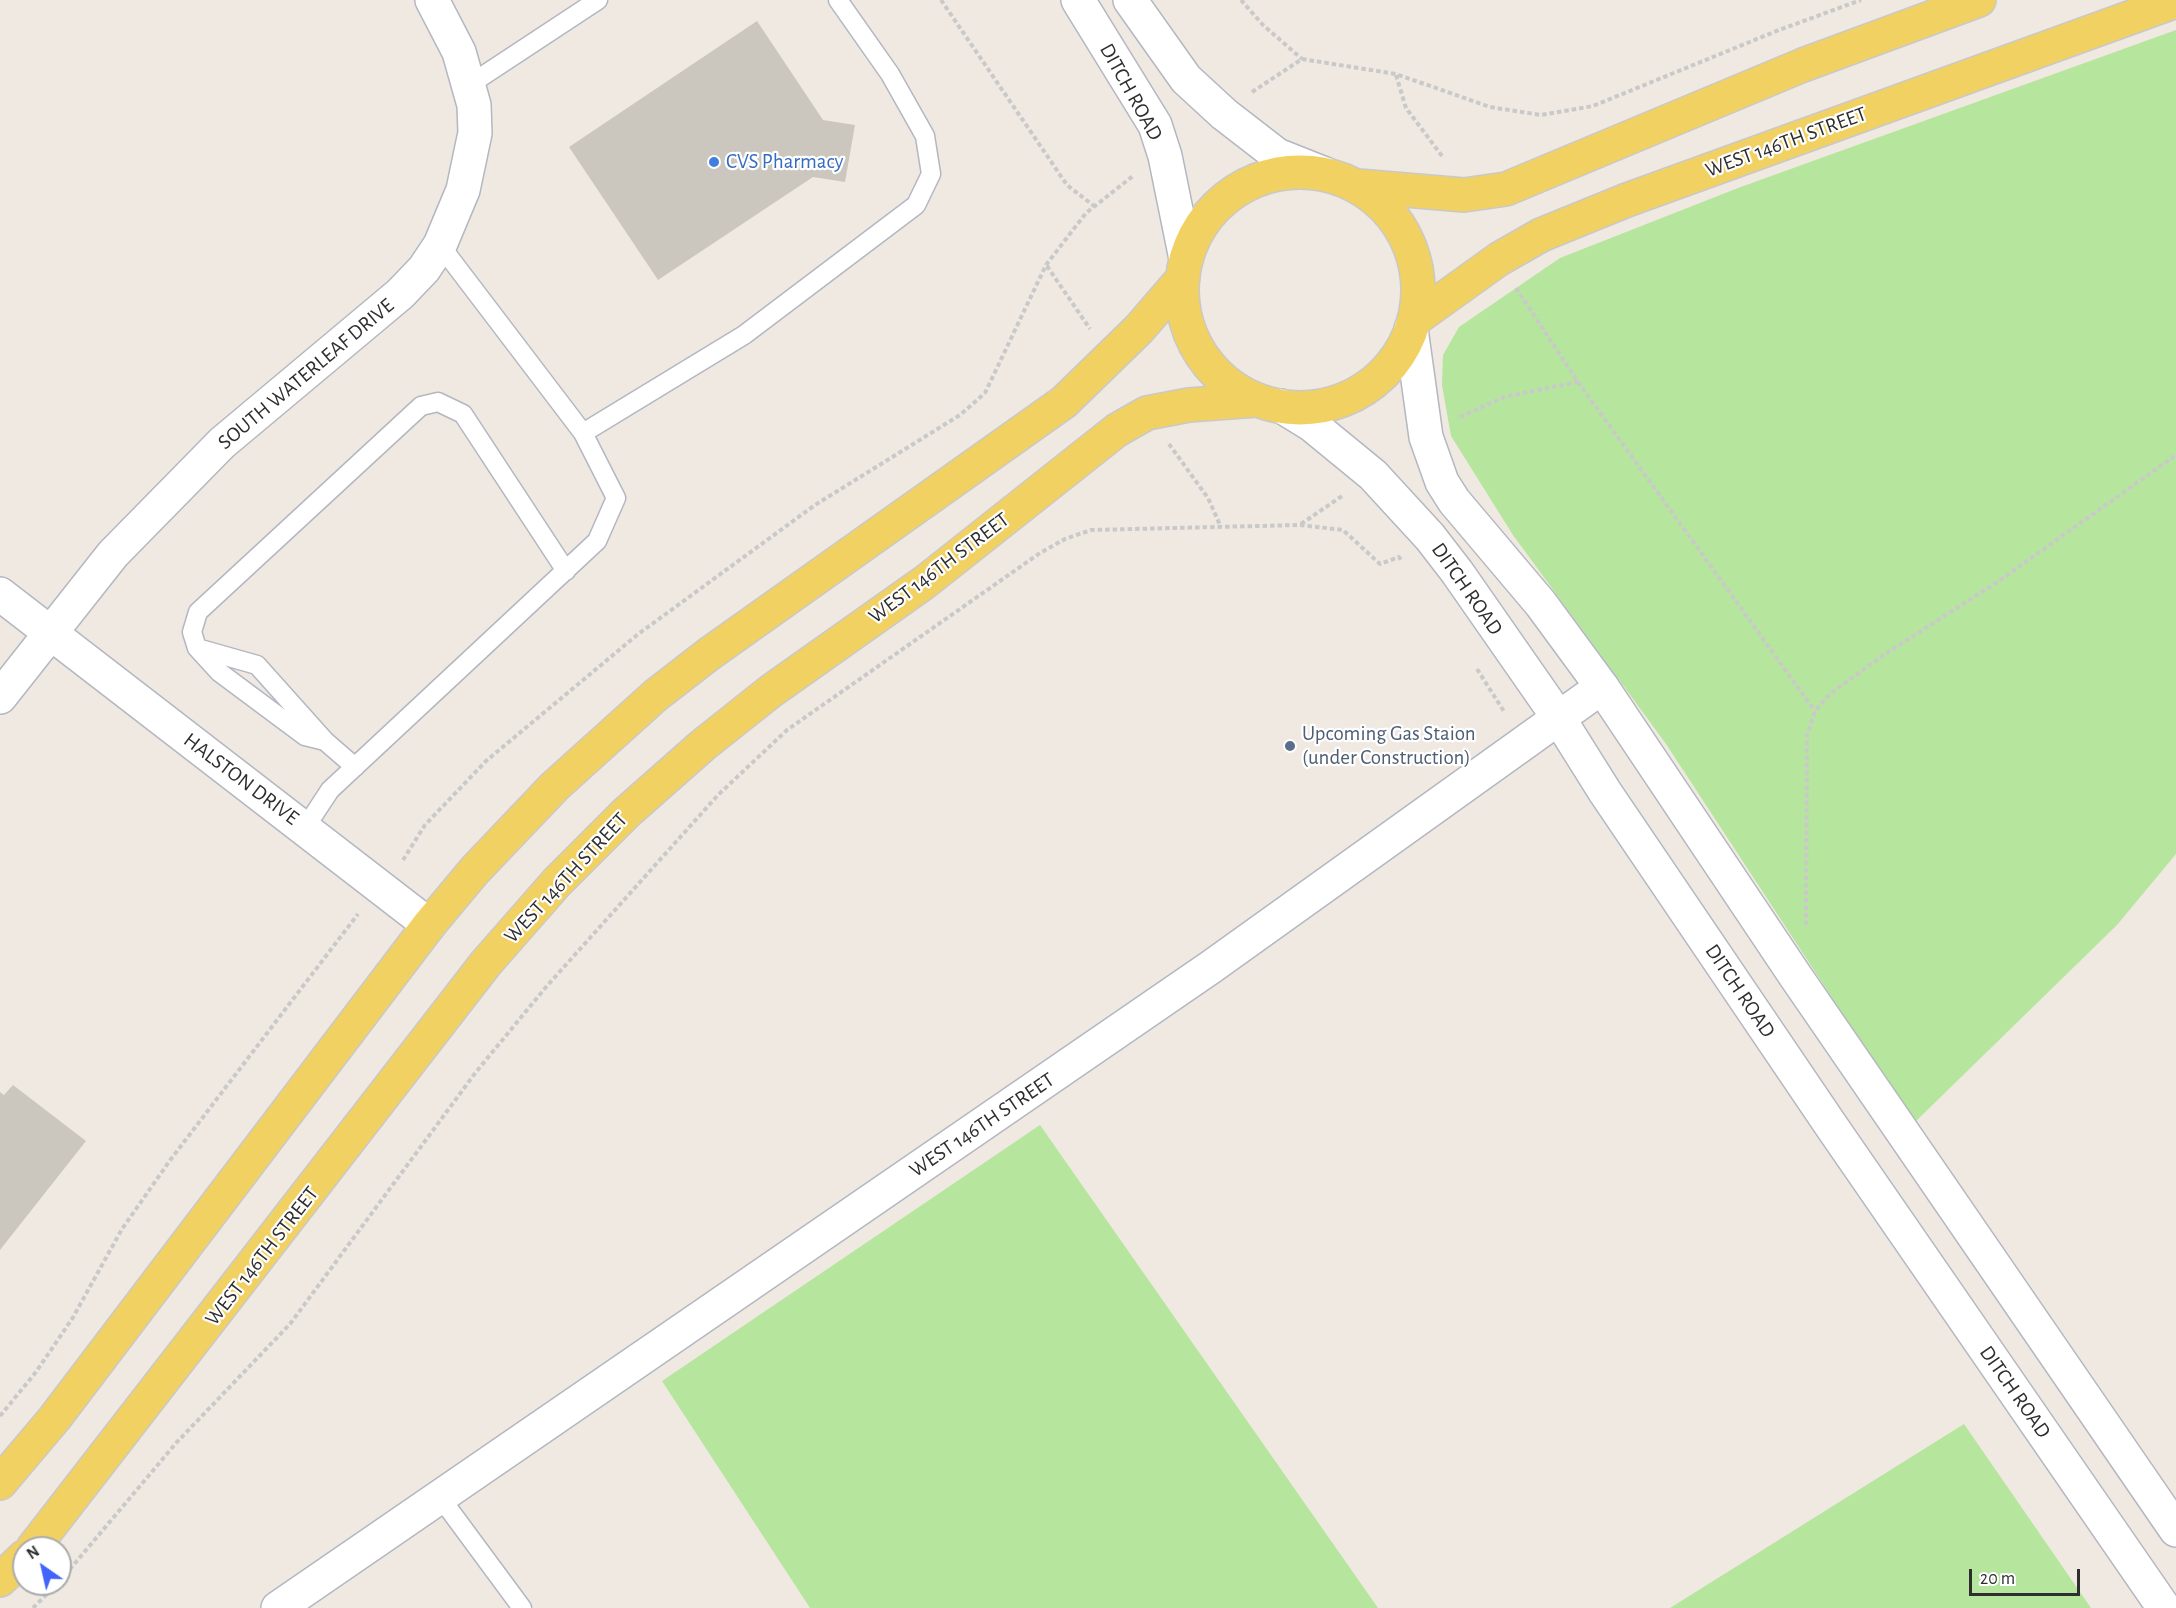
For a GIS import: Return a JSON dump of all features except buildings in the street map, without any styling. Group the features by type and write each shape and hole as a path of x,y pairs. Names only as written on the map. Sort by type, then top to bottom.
{"main road":[{"path":"0,1483 54,1419 429,925 475,870 555,786 656,695 765,612 1064,402 1139,329 1185,268 1200,227 1224,200 1255,181 1290,172 1325,174 1356,185 1464,195 1506,189 1803,65 1978,0"},
{"name":"WEST 146TH STREET","path":"42,1536 486,963 557,882 626,813 704,744 754,705 925,582 1117,430 1147,413 1189,405 1269,403 1317,407 1335,403 1368,387 1394,361 1413,325 1482,270 1541,235 1627,200 2176,1"},
{"path":"1356,185 1393,215 1409,242 1418,273 1419,289 1413,325"},
{"path":"1185,268 1185,316 1199,352 1225,380 1269,403"},
{"path":"0,1580 12,1568"}],"street":[{"name":"SOUTH WATERLEAF DRIVE","path":"0,697 113,554 222,443 400,294 424,269 440,245 453,219 470,164 475,133 474,105 459,52 432,0"},
{"name":"DITCH ROAD","path":"1078,0 1155,125 1165,156 1185,268"},
{"path":"1130,0 1186,79 1224,114 1277,155 1325,174"},
{"name":"DITCH ROAD","path":"1413,325 1426,437 1442,482 1454,501 1541,604 1602,687 1807,993 2176,1530"},
{"name":"DITCH ROAD","path":"1269,403 1312,425 1373,475 1430,537 1558,717 1605,792 1832,1127 2164,1608"},
{"name":"HALSTON DRIVE","path":"0,594 429,925"},
{"name":"WEST 146TH STREET","path":"278,1608 1211,967 1602,687"}],"lane":[{"path":"469,85 597,0"},
{"path":"583,433 744,335 916,206 931,174 925,136 890,74 838,0"},
{"path":"305,828 330,790 597,541 616,498 583,433 440,245"},
{"path":"325,741 305,736 219,672 197,648 192,632 198,612 421,406 438,402 463,414 566,571"},
{"path":"197,648 257,665 325,741 355,767"},
{"path":"440,1497 522,1608"}],"path":[{"path":"941,0 1067,185 1094,206"},
{"path":"1241,0 1263,25 1302,59 1396,74 1490,107 1541,115 1593,106 1779,30 1861,0"},
{"path":"1269,78 1302,59"},
{"path":"1396,74 1406,108 1448,165"},
{"path":"412,848 425,825 486,761 636,635 815,505 960,415 985,393 1046,266 1086,213 1136,174"},
{"path":"1046,266 1091,330"},
{"path":"1514,286 1578,382 1815,711"},
{"path":"1453,420 1504,397 1578,382"},
{"path":"1169,444 1208,498 1220,525"},
{"path":"1806,929 1807,735 1815,711 1830,694 1881,656 1996,583 2176,454"},
{"path":"1300,525 1348,491"},
{"path":"72,1567 177,1442 290,1324 476,1072 546,987 718,795 787,730 1065,539 1091,530 1220,525 1300,525 1343,530 1380,564 1399,557 1405,565"},
{"path":"1475,664 1525,741"},
{"path":"0,1416 36,1372 72,1319 122,1229 171,1159 348,926"},
{"path":"33,1608 45,1596"}],"green space":[{"path":"2176,30 2176,854 2117,925 1914,1123 1666,744 1513,535 1451,436 1442,385 1443,355 1459,327 1560,258 1738,188"},
{"path":"1040,1125 1378,1608 810,1608 662,1381"},
{"path":"1964,1424 2091,1608 1670,1608"}],"place":[{"name":"CVS Pharmacy","path":"714,162"},
{"name":"Upcoming Gas Staion (under Construction)","path":"1290,746"}]}
